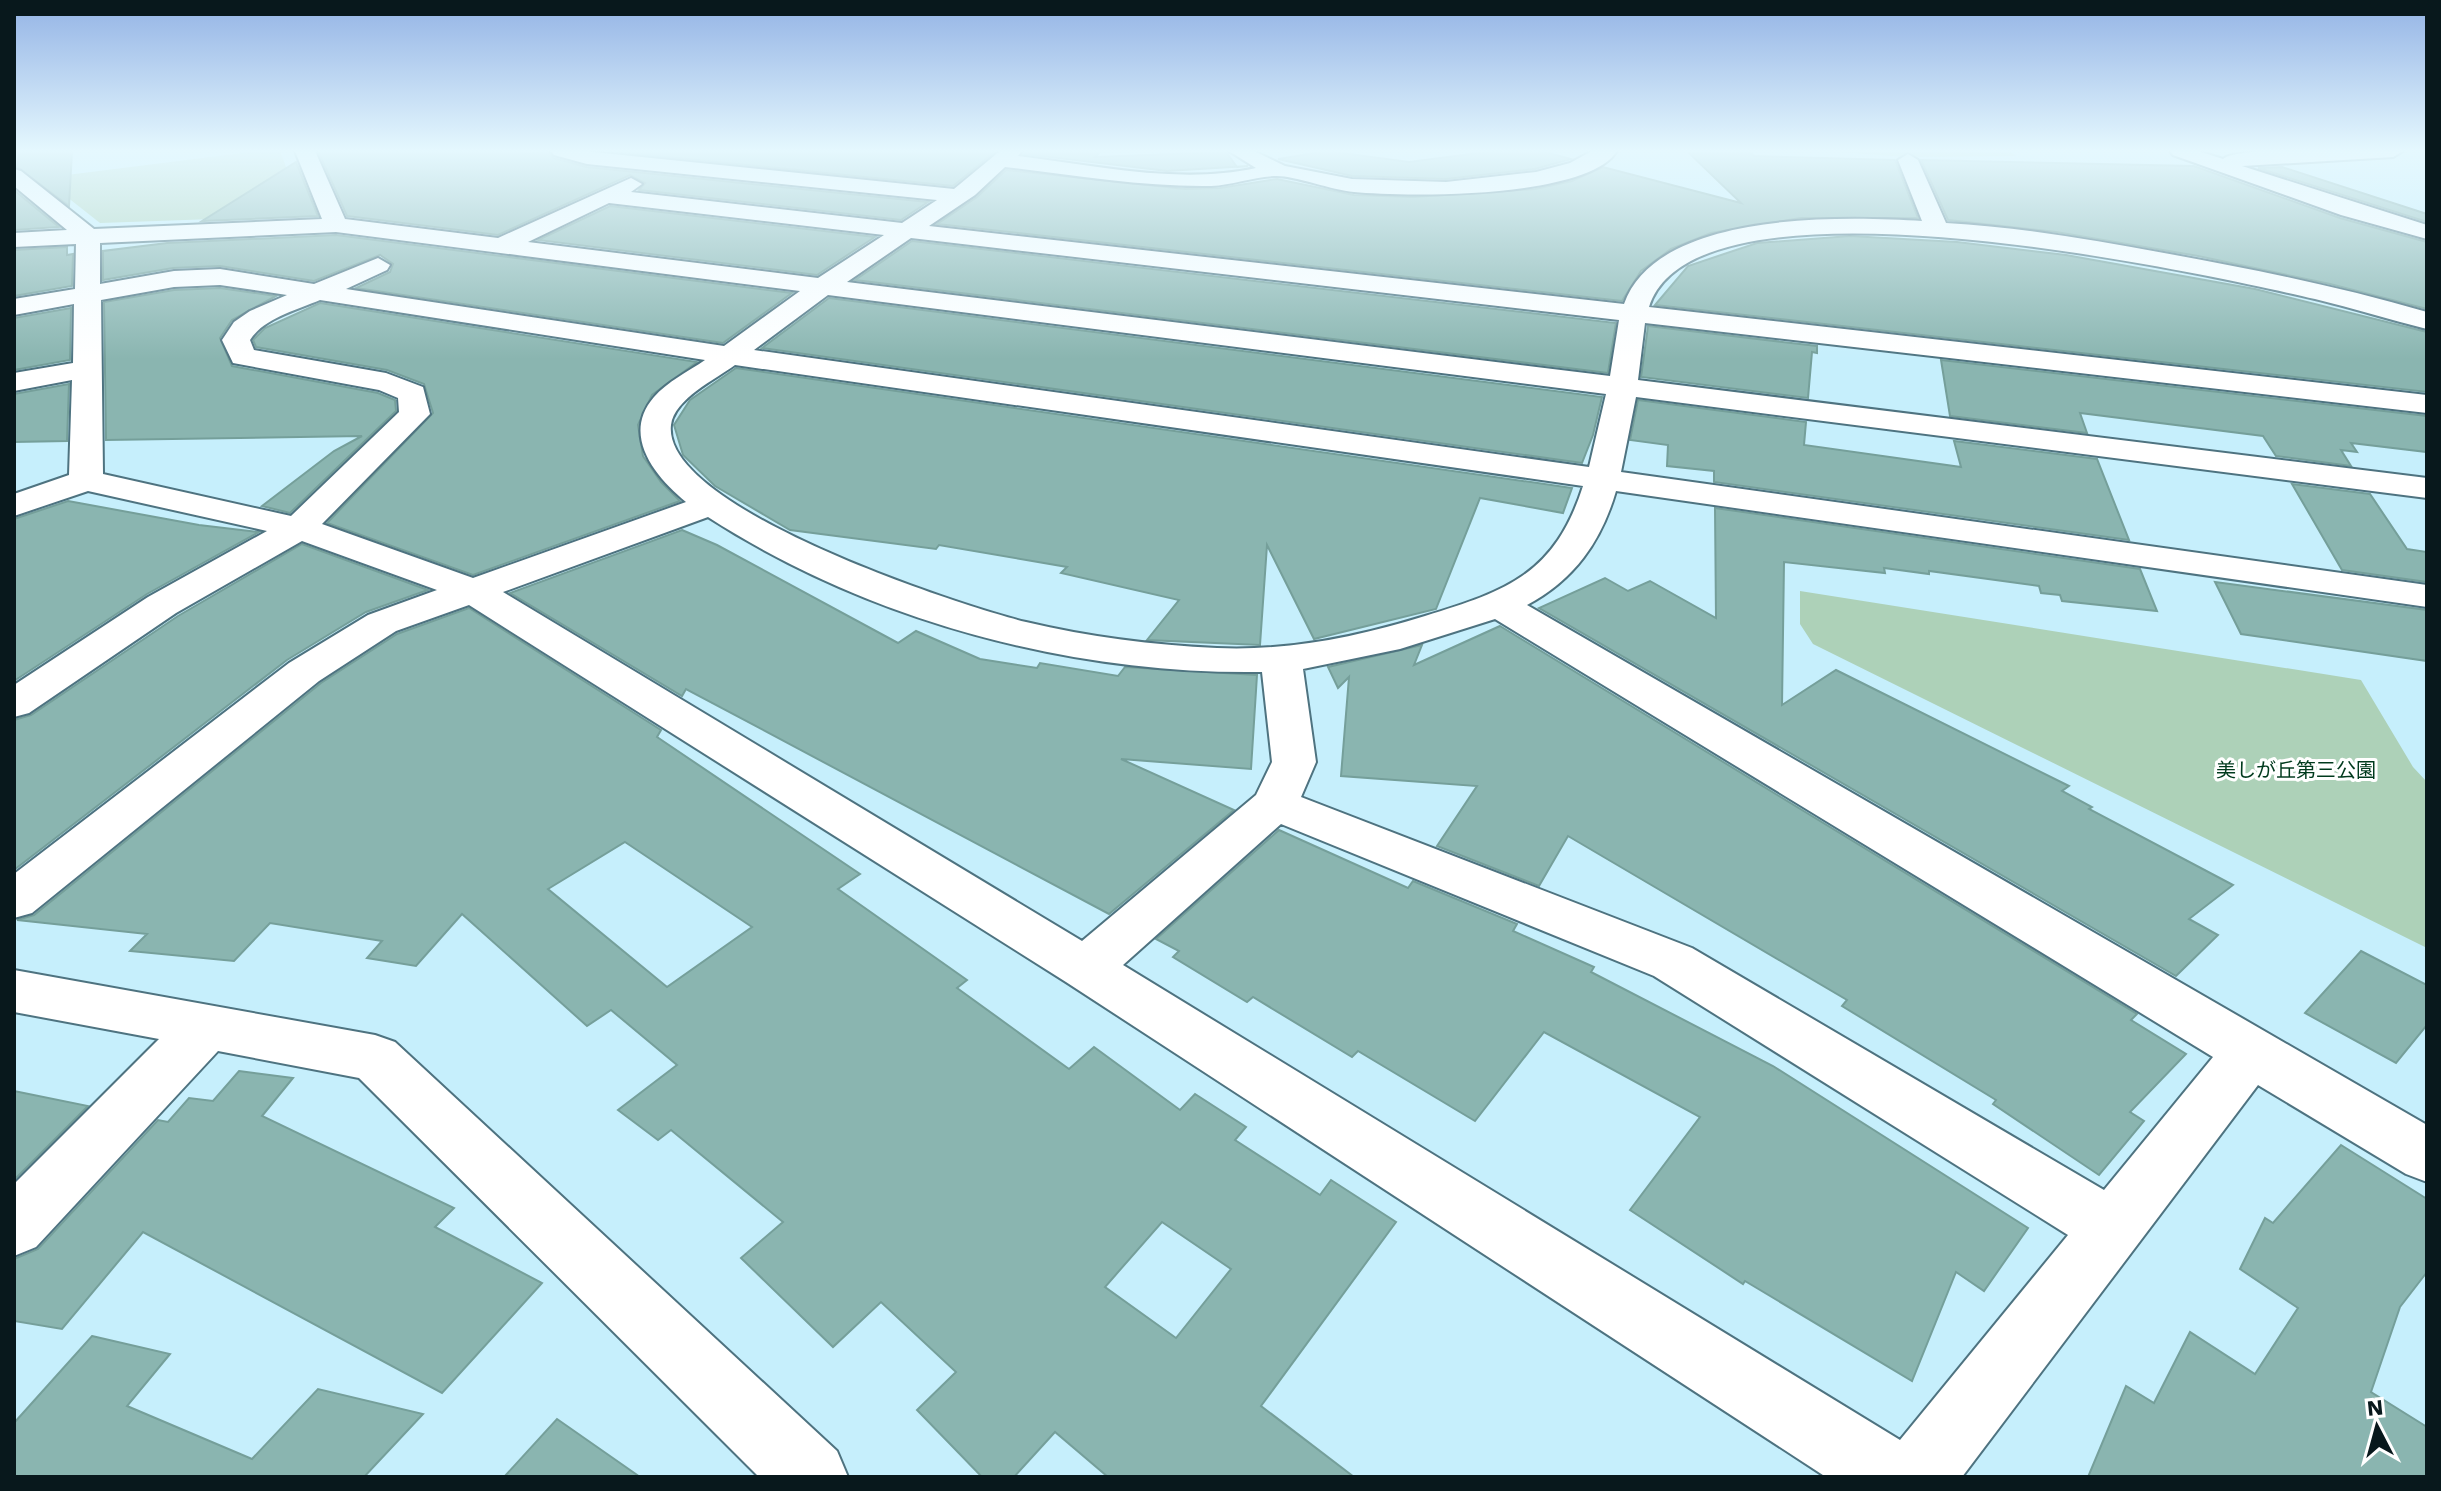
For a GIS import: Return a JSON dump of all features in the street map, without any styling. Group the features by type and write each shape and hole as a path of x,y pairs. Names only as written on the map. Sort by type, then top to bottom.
{"street":[{"path":"69,221 88,236"},
{"path":"334,221 336,225"},
{"path":"503,245 554,221"},
{"path":"809,221 2427,404"},
{"path":"921,221 825,285 666,402 654,426 659,451 678,479 712,504 821,565 929,609 1040,637 1163,656 1281,659 1386,641 1499,605 1548,577 1571,552 1605,477 1634,314 1651,276 1681,255 1711,244 1820,227 1938,231 2132,255 2317,291 2427,321"},
{"path":"1934,221 1938,231"},
{"path":"2387,221 2427,232"},
{"path":"14,240 336,225 2427,488"},
{"path":"86,480 88,236"},
{"path":"14,704 162,605 299,528 415,414 412,393 386,382 243,357 236,340 244,328 259,317 378,265"},
{"path":"14,307 174,279 220,277 727,355 1605,477 2427,596"},
{"path":"14,382 87,369"},
{"path":"14,506 86,480 299,528 472,590 1085,968 1892,1477"},
{"path":"14,900 304,672 382,623 712,504"},
{"path":"1499,605 2427,1156"},
{"path":"1085,968 1275,804 1294,762 1281,659"},
{"path":"1275,804 1673,962 2113,1229"},
{"path":"14,991 375,1058 811,1477"},
{"path":"14,1227 206,1027"},
{"path":"1917,1477 2250,1053"}],"green space":[{"path":"97,221 168,221 100,223"},
{"name":"美しが丘第三公園","path":"1800,591 2361,680 2413,767 2427,782 2427,948 1813,644 1800,624"}],"building":[{"path":"14,221 51,221 59,227 14,230"},
{"path":"383,221 530,221 498,235"},
{"path":"579,221 735,221 875,237 817,275 538,240"},
{"path":"942,221 1786,221 1711,233 1671,249 1641,271 1622,301 937,224"},
{"path":"1953,221 2349,221 2427,242 2427,309 2330,284 2198,256 2056,232"},
{"path":"336,235 792,293 723,343 356,288 390,272 393,264 380,255 314,281 220,266 173,268 103,280 103,251 167,243"},
{"path":"1850,236 1957,242 2066,255 2255,289 2427,332 2427,392 1655,305 1688,266 1757,243"},
{"path":"912,241 1616,323 1608,373 855,280"},
{"path":"67,247 67,255 73,254 72,286 14,296 14,250"},
{"path":"220,288 276,296 232,320 220,338 232,366 378,393 395,400 396,411 290,513 262,506 334,451 362,436 106,440 104,302 174,290"},
{"path":"829,298 1602,397 1593,435 1582,463 762,348"},
{"path":"320,303 697,362 652,395 638,425 643,456 661,482 680,501 473,575 327,523 433,413 424,384 387,370 256,347 253,340 265,328"},
{"path":"71,308 70,360 14,370 14,318"},
{"path":"1648,326 1817,346 1817,353 1812,352 1808,398 1641,377"},
{"path":"1941,360 2427,416 2427,452 2351,443 2357,452 2341,450 2351,466 2276,456 2263,436 2080,413 2087,433 1950,416"},
{"path":"736,368 1572,488 1563,513 1480,498 1436,609 1314,639 1267,545 1260,645 1147,640 1179,600 1061,573 1067,567 939,545 936,549 790,530 715,486 683,455 674,425 690,400"},
{"path":"69,384 67,441 14,442 14,394"},
{"path":"1638,400 1806,422 1804,445 1961,467 1954,441 2097,459 2129,540 1714,482 1714,471 1667,466 1668,445 1630,440"},
{"path":"2292,484 2370,494 2407,549 2427,552 2427,582 2342,570"},
{"path":"68,501 199,525 259,532 147,594 14,681 14,519"},
{"path":"1715,508 2140,569 2157,611 2062,601 2060,595 2041,593 2039,586 1929,571 1929,574 1884,568 1885,573 1784,562 1782,705 1836,670 2069,786 2062,791 2092,807 2089,809 2233,885 2189,919 2218,935 2176,976 1539,608 1605,578 1628,591 1650,581 1716,618"},
{"path":"682,530 717,545 898,643 916,631 980,659 1037,668 1040,663 1118,676 1125,667 1257,675 1251,769 1121,759 1234,810 1109,914 686,689 682,696 510,593"},
{"path":"302,544 428,590 366,612 287,660 14,870 14,720 31,715 178,616"},
{"path":"2215,582 2427,610 2427,661 2241,634"},
{"path":"469,608 661,730 657,737 860,874 838,889 967,980 957,988 1069,1069 1094,1047 1180,1110 1195,1094 1246,1127 1235,1140 1320,1195 1331,1180 1396,1222 1261,1406 1354,1477 1108,1477 1055,1432 1014,1477 982,1477 917,1410 956,1372 881,1302 833,1347 741,1258 783,1222 671,1130 658,1140 618,1110 677,1065 611,1010 587,1026 462,914 416,966 367,958 382,941 270,923 234,961 130,951 147,934 17,920 34,915 321,683 397,634","holes":["625,842 752,927 667,987 548,889","1162,1222 1231,1269 1176,1338 1105,1287"]},
{"path":"1500,626 2137,1014 2131,1020 2186,1054 2130,1112 2144,1121 2099,1175 1993,1104 1996,1100 1842,1006 1847,1000 1568,836 1539,886 1437,846 1477,786 1341,776 1349,677 1338,688 1328,667 1422,645 1414,665"},
{"path":"1279,830 1408,888 1413,881 1517,924 1513,931 1594,967 1591,972 1773,1066 2028,1228 1984,1291 1956,1272 1912,1381 1745,1281 1743,1284 1630,1210 1700,1117 1544,1032 1475,1121 1358,1051 1352,1057 1253,997 1247,1002 1173,957 1179,951 1156,939"},
{"path":"2361,951 2427,985 2427,1025 2396,1063 2305,1013"},
{"path":"239,1071 293,1078 262,1116 454,1208 435,1227 542,1283 442,1393 143,1232 62,1329 14,1321 14,1259 38,1249 158,1120 168,1122 189,1098 213,1101"},
{"path":"14,1091 88,1106 14,1180"},
{"path":"2341,1145 2427,1199 2427,1272 2400,1307 2371,1392 2427,1427 2427,1477 2088,1477 2126,1386 2154,1403 2190,1332 2255,1374 2298,1308 2240,1269 2265,1218 2273,1223"},
{"path":"92,1336 170,1354 127,1406 252,1459 318,1389 423,1414 364,1477 14,1477 14,1423"},
{"path":"557,1419 640,1477 504,1477"}]}
